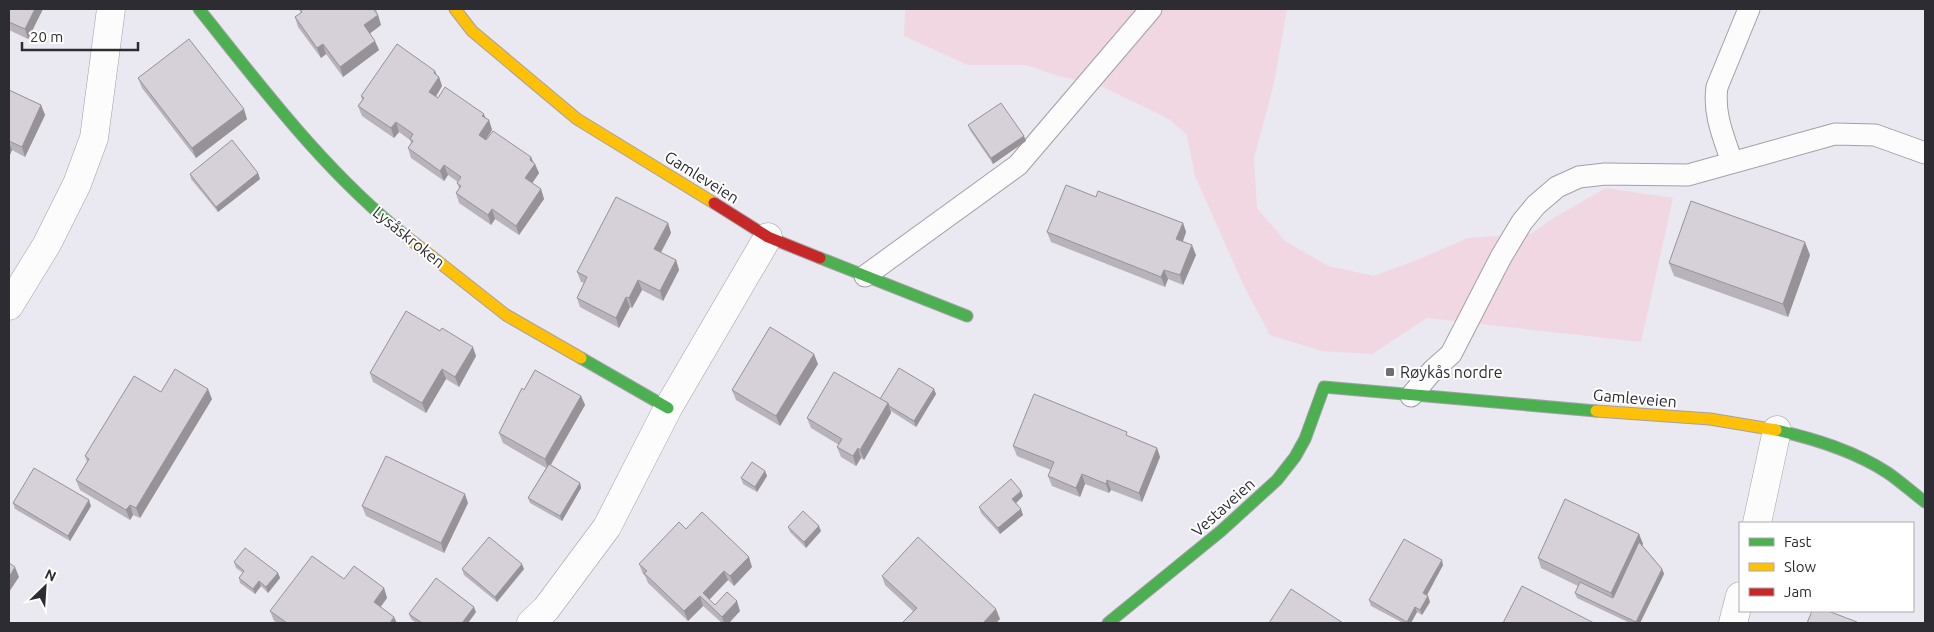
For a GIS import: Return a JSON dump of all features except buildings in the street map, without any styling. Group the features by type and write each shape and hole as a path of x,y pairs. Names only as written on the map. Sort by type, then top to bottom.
{"street":[{"path":"9,306 47,244 77,184 94,138 111,9"},
{"name":"Lysåskroken","path":"199,9 289,122 375,212 506,315 668,408"},
{"name":"Gamleveien","path":"455,9 472,31 578,120 768,237 967,316"},
{"path":"531,623 546,609 608,527 668,408 768,237"},
{"name":"Gamleveien","path":"1324,387 1411,396 1718,420 1777,430 1818,442 1874,464 1898,480 1925,502"},
{"name":"Vestaveien","path":"1108,623 1202,548 1288,468 1310,431 1324,387"},
{"path":"1757,522 1777,430"},
{"path":"1733,623 1739,600"}],"lane":[{"path":"865,276 1018,165 1151,9"},
{"path":"1732,162 1717,118 1715,98 1717,88 1748,9"},
{"path":"1411,396 1433,370 1451,354 1497,264 1522,222 1536,205 1557,187 1579,177 1605,174 1688,175 1835,134 1875,135 1925,154"}],"shaded area":[{"path":"905,9 1287,9 1274,83 1254,158 1257,208 1285,241 1328,266 1374,276 1468,238 1531,234 1555,217 1606,188 1673,198 1641,342 1427,318 1372,354 1322,351 1270,335 1243,284 1195,176 1187,135 1169,119 1103,87 1059,76 1026,65 968,65 904,36"}],"traffic: fast":[{"path":"199,9 322,158 349,186 407,237"},
{"path":"820,258 967,316"},
{"path":"581,358 668,408"},
{"path":"1108,623 1221,531 1277,480 1295,457 1305,439 1324,387 1596,411"},
{"path":"1776,430 1805,437 1862,458 1888,473 1925,502"}],"traffic: slow":[{"path":"455,9 472,31 577,119 714,203"},
{"path":"407,237 506,315 581,358"},
{"path":"1596,411 1710,419 1776,430"}],"traffic: jam":[{"path":"714,203 768,237 820,258"}],"place":[{"name":"Røykås nordre","path":"1390,372"}]}
